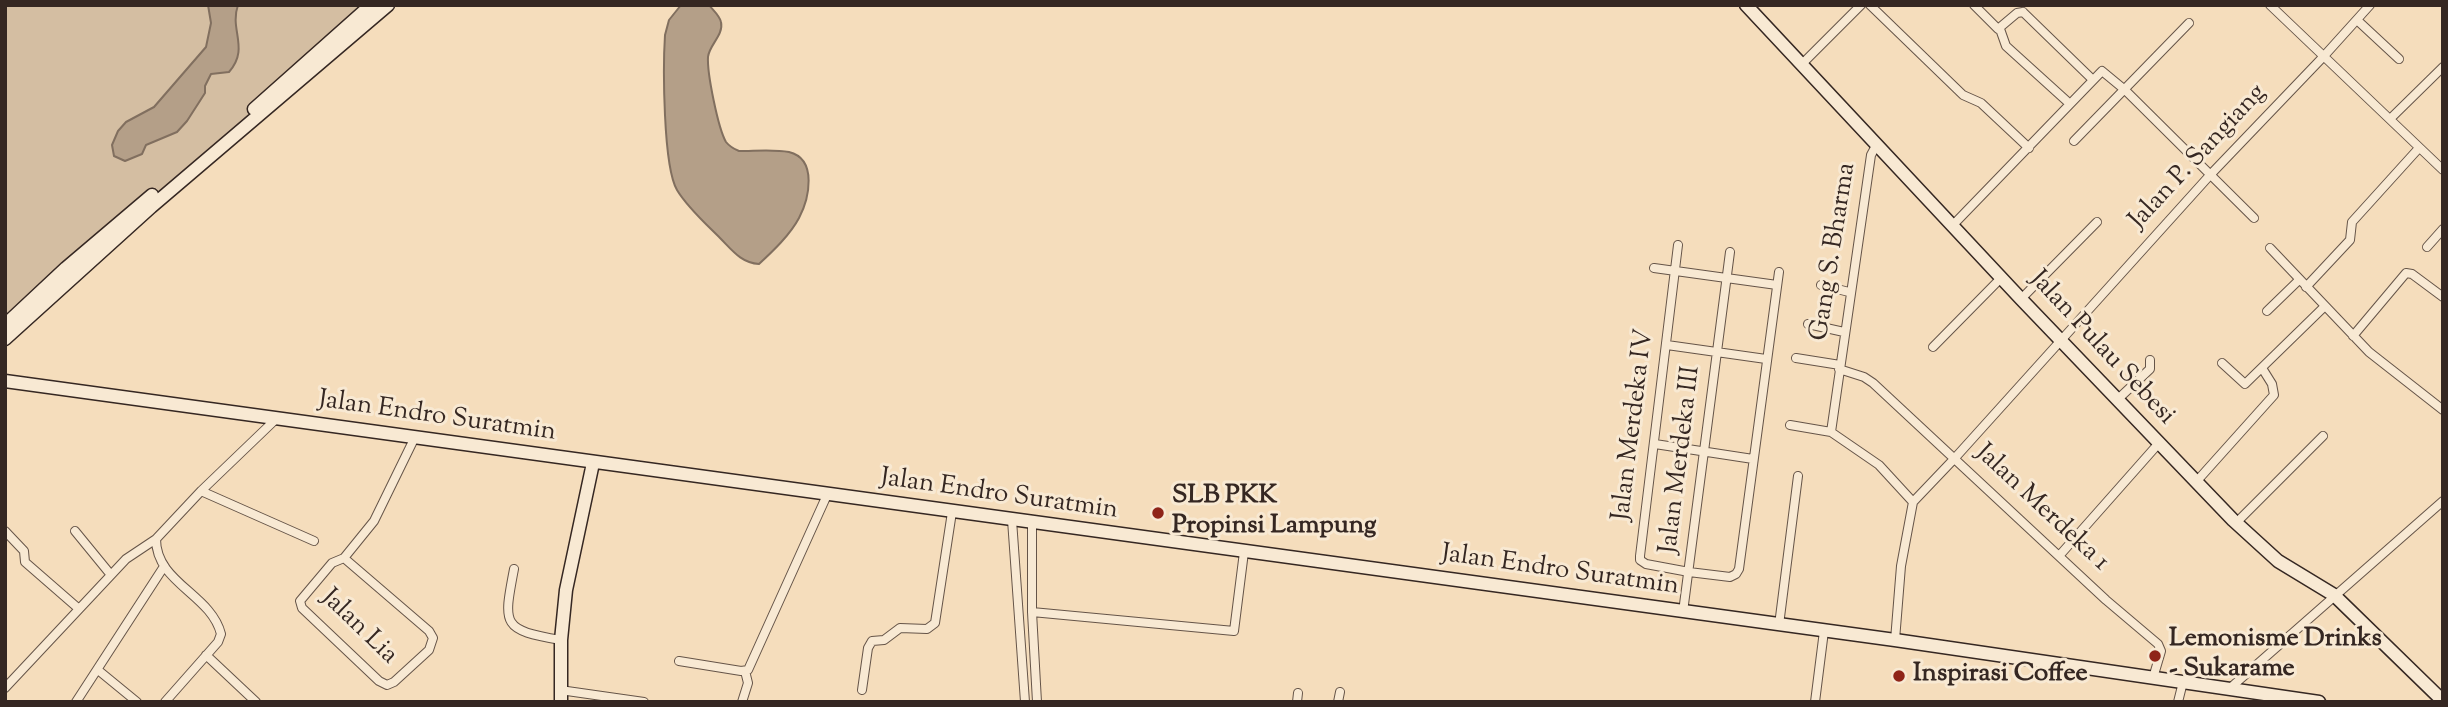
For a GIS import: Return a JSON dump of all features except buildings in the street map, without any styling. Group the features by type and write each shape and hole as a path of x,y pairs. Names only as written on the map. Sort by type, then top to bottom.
{"main road":[{"path":"5,325 66,268 251,112 371,5"},
{"path":"5,339 151,207 388,5"},
{"name":"Jalan Pulau Sebesi","path":"1746,5 2021,299 2236,523 2278,561 2334,595 2443,701"},
{"name":"Jalan Endro Suratmin","path":"5,381 1895,640 2319,702"},
{"path":"561,696 561,640 566,590 593,463"}],"street":[{"path":"1802,64 1861,5"},
{"path":"1870,5 1963,95 1978,100 2029,148"},
{"path":"1974,5 2000,29 2006,46 2070,104"},
{"path":"2270,5 2443,169"},
{"name":"Jalan P. Sangiang","path":"2061,340 2211,174 2325,56 2370,5"},
{"path":"2000,29 2025,9 2093,79"},
{"path":"2357,20 2399,59"},
{"path":"2074,141 2189,23"},
{"path":"2390,119 2443,67"},
{"path":"1953,225 2102,71 2126,90 2255,218"},
{"name":"Gang S. Bharma","path":"1831,432 1849,292 1871,155 1877,144"},
{"path":"2267,311 2302,284 2350,240 2352,222 2420,148"},
{"path":"2021,299 2096,222"},
{"path":"2427,247 2443,229"},
{"name":"Jalan Merdeka IV","path":"1678,245 1640,559 1646,564 1689,572"},
{"path":"2270,248 2353,336 2443,410"},
{"name":"Jalan Merdeka III","path":"1684,612 1730,251"},
{"path":"1654,268 1777,285"},
{"path":"1689,572 1730,577 1738,572 1779,271"},
{"path":"2353,336 2404,274 2412,274 2443,297"},
{"path":"1933,347 2002,277"},
{"path":"1821,285 1849,292"},
{"path":"2222,362 2245,384 2324,307"},
{"path":"1808,324 1844,332"},
{"name":"Jalan Merdeka 1","path":"2061,340 1954,459 2160,646 2161,654 2153,678"},
{"path":"1667,345 1766,359"},
{"path":"1796,358 1839,367 1869,380 1954,459 1913,502 1901,566 1895,640"},
{"path":"2117,400 2150,369 2150,360"},
{"path":"2196,482 2274,395 2272,384 2262,368"},
{"path":"5,688 126,559 156,539 201,491 276,419"},
{"path":"1790,425 1831,432 1879,464 1913,502"},
{"path":"2236,523 2323,436"},
{"name":"Jalan Lia","path":"344,558 429,631 433,638 429,650 394,682 387,685 379,681 300,605 310,588 332,563 344,558 374,521 415,437"},
{"path":"2059,556 2159,443"},
{"path":"1655,444 1753,459"},
{"path":"1779,625 1798,475"},
{"path":"201,491 314,541"},
{"path":"745,671 750,666 827,495"},
{"path":"2229,689 2443,501"},
{"path":"862,690 868,648 872,641 884,640 900,628 927,629 935,624 952,512"},
{"path":"1012,520 1025,702"},
{"path":"1032,523 1032,612 1037,702"},
{"path":"5,531 24,551 27,565 79,609"},
{"path":"75,531 111,575"},
{"path":"156,539 163,568 209,613 220,629 220,638 164,702"},
{"path":"1032,612 1234,631 1244,552"},
{"path":"76,702 163,568"},
{"path":"514,569 507,610 511,622 517,629 531,635 561,640"},
{"path":"1815,702 1824,631"},
{"path":"206,655 256,702"},
{"path":"679,662 745,671"},
{"path":"98,670 137,702"},
{"path":"742,702 748,683 745,671"},
{"path":"2178,702 2183,682"},
{"path":"1338,702 1340,692"},
{"path":"561,696 644,702"}],"shaded area":[{"path":"5,5 380,5 5,335"},
{"path":"208,5 238,5 236,23 239,47 235,63 229,72 211,74 205,86 205,93 177,132 146,145 142,154 125,161 114,156 112,145 118,131 126,122 154,107 206,47 211,23"},
{"path":"681,5 709,5 720,20 720,31 709,53 708,65 717,113 726,142 739,151 789,152 798,156 808,171 808,191 799,218 786,237 759,264 747,261 733,251 686,203 672,178 665,115 665,35 669,20"}],"place":[{"name":"SLB PKK Propinsi Lampung","path":"1158,513"},
{"name":"Lemonisme Drinks - Sukarame","path":"2155,656"},
{"name":"Inspirasi Coffee","path":"1899,676"}]}
